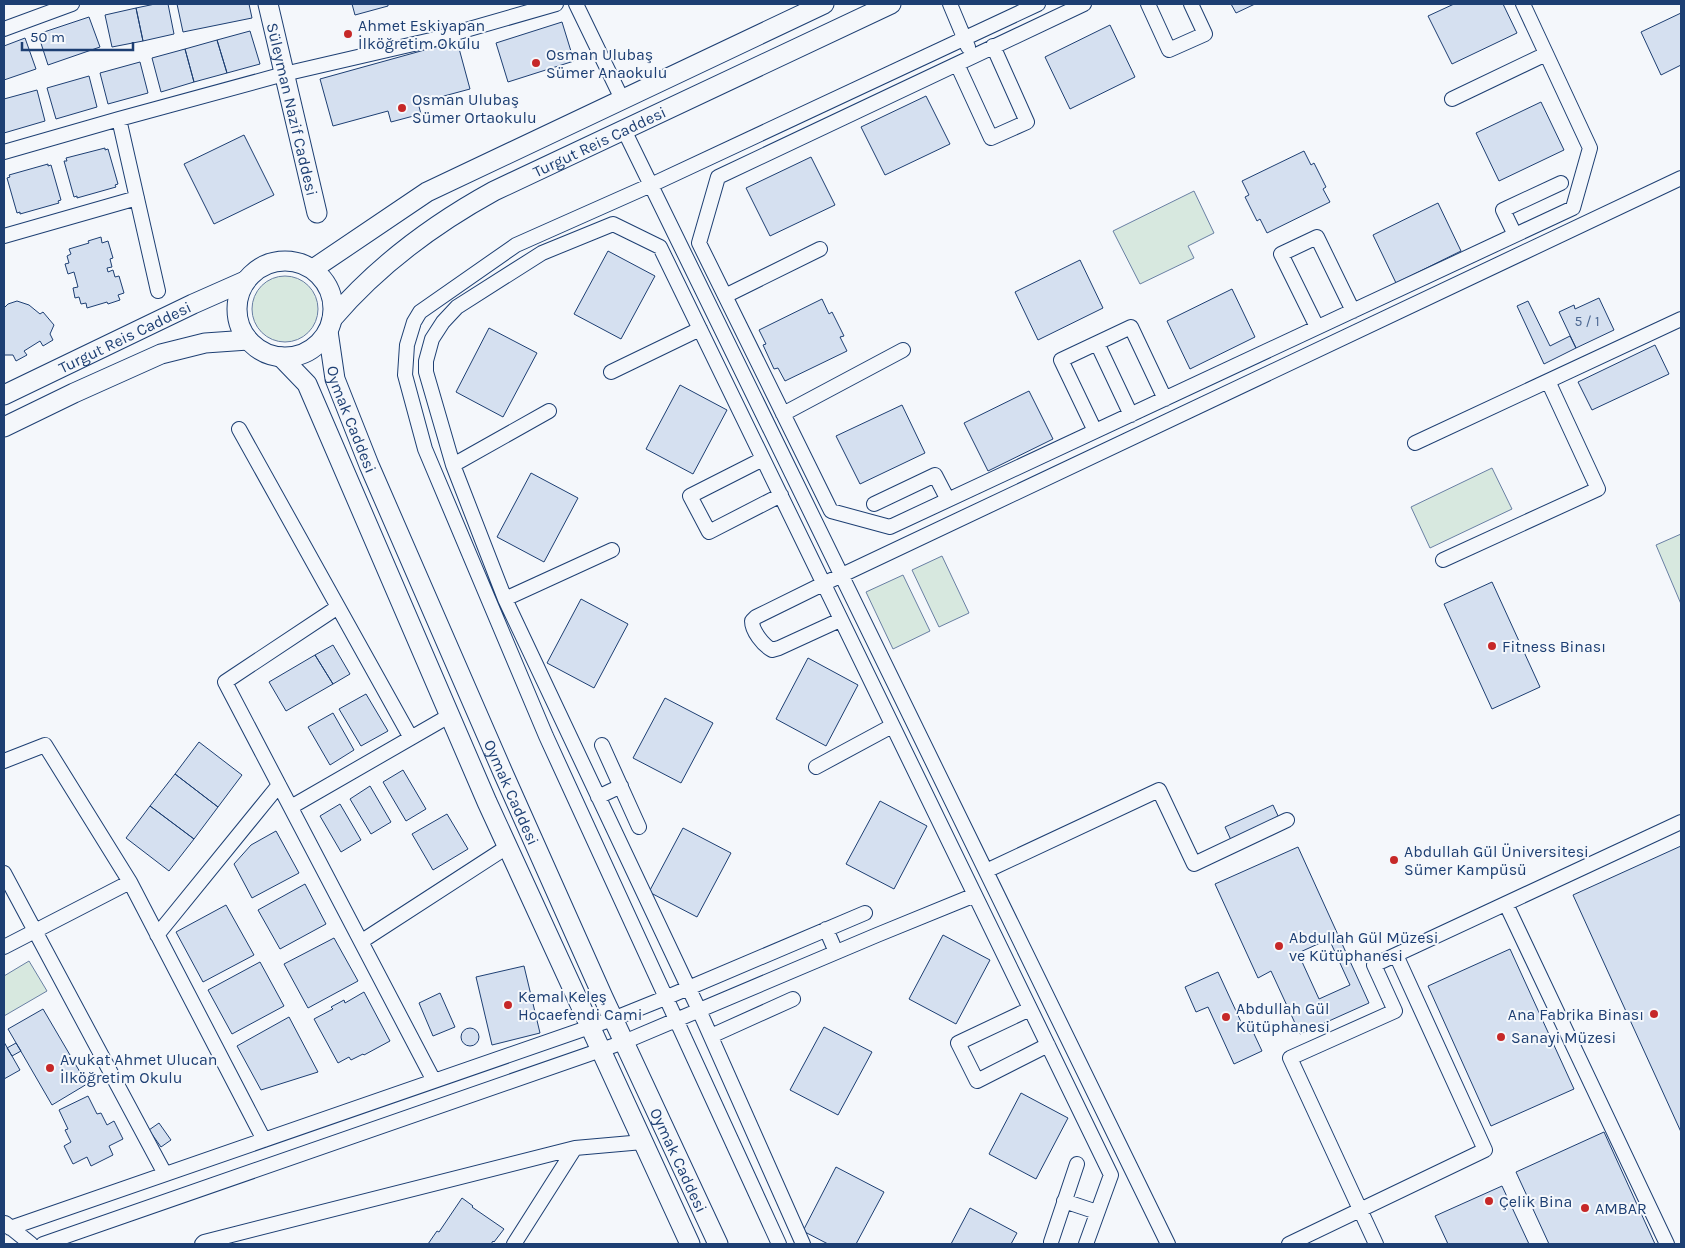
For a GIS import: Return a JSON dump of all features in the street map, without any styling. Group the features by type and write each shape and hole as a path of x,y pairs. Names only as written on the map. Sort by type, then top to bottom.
{"street":[{"path":"4,29 72,4"},
{"name":"Süleyman Nazif Caddesi","path":"268,4 317,213"},
{"path":"4,152 119,118 284,74 431,40 556,4"},
{"path":"576,4 622,99"},
{"name":"Turgut Reis Caddesi","path":"312,269 427,192 824,4"},
{"name":"Turgut Reis Caddesi","path":"330,325 378,270 446,219 494,191 891,4"},
{"path":"950,4 972,56"},
{"path":"780,1244 665,998 546,736 425,449 405,375 405,360 410,333 420,312 516,245 651,185 1038,4"},
{"path":"1084,4 718,177 699,243 831,511 890,527 1573,208 1590,148 1522,4"},
{"path":"1148,4 1169,50 1205,34 1191,4"},
{"path":"957,64 991,138 1027,122 993,46"},
{"path":"1452,99 1546,54"},
{"path":"119,118 158,291"},
{"path":"624,130 986,871 1165,1243"},
{"path":"840,620 772,650 766,647 752,626 752,620 756,617 823,584 1681,178"},
{"path":"1515,235 1503,210 1561,183"},
{"path":"4,236 137,198"},
{"path":"803,1244 699,1010 505,599 453,465 426,372 426,361 432,339 443,322 457,307 542,253 613,224 660,247 1111,1175 1086,1244"},
{"path":"1317,328 1281,254 1317,237 1353,311"},
{"path":"725,296 820,250"},
{"path":"276,261 295,262 312,269 326,283 331,294 333,306 330,325 320,341 311,349 299,355 280,357 262,352 248,340 241,329 236,311 239,292 245,281 259,268 276,261"},
{"name":"Turgut Reis Caddesi","path":"4,395 192,304 245,281"},
{"path":"1415,443 1681,319"},
{"name":"Oymak Caddesi","path":"330,325 330,354 335,380 369,465 613,1019 718,1244"},
{"path":"1095,431 1061,360 1097,343 1132,327 1165,398"},
{"path":"611,372 700,329"},
{"name":"Turgut Reis Caddesi","path":"4,427 160,354 205,343 248,340"},
{"path":"1097,343 1131,415"},
{"path":"783,414 903,350"},
{"name":"Oymak Caddesi","path":"280,357 306,384 449,716 643,1142 685,1241"},
{"path":"1443,560 1598,489 1548,381"},
{"path":"453,465 549,411"},
{"path":"239,430 411,738"},
{"path":"763,459 690,496 709,532 780,495"},
{"path":"874,504 936,475 948,500"},
{"path":"505,599 612,550"},
{"path":"338,607 225,682 434,1081"},
{"path":"291,807 449,716"},
{"path":"816,767 892,726"},
{"path":"4,761 45,745 130,882 264,1140"},
{"path":"602,745 639,826"},
{"path":"158,935 279,785"},
{"path":"598,797 621,786"},
{"path":"986,871 1159,790 1194,864 1287,820"},
{"path":"1376,1244 1290,1058 1394,1011 1374,965 1681,822"},
{"path":"362,941 507,846"},
{"path":"4,873 33,931 165,1174"},
{"path":"4,947 130,882"},
{"path":"44,1244 624,1042 975,895"},
{"path":"1506,904 1667,1244"},
{"path":"16,1235 165,1174 613,1019 865,913"},
{"path":"826,929 836,952"},
{"path":"1289,1244 1485,1150 1396,955"},
{"path":"711,1036 793,999"},
{"path":"1030,1009 958,1043 977,1081 1048,1045"},
{"path":"202,1244 575,1148 643,1142"},
{"path":"514,1244 575,1148"},
{"path":"1051,1242 1077,1164"},
{"path":"1064,1201 1097,1212"}],"shaded area":[{"path":"1194,191 1214,233 1188,246 1194,258 1140,284 1113,231"},
{"path":"278,276 292,276 304,281 313,290 318,302 316,322 309,333 292,342 278,342 266,337 257,328 252,316 252,302 257,290 266,281"},
{"path":"1492,468 1512,509 1430,548 1411,507"},
{"path":"1681,534 1681,604 1656,545"},
{"path":"942,556 969,613 939,627 912,570"},
{"path":"903,575 930,631 893,649 866,592"},
{"path":"29,961 47,991 4,1016 4,976"}],"building":[{"path":"155,4 168,4 174,34 143,41 136,8"},
{"path":"177,4 249,4 252,18 183,32"},
{"path":"352,4 388,4 388,6 355,15"},
{"path":"1231,4 1255,4 1236,13"},
{"path":"1454,4 1503,4 1517,33 1452,64 1428,16"},
{"path":"136,8 143,41 112,47 105,15"},
{"path":"1681,13 1681,65 1661,75 1641,32"},
{"path":"89,17 100,47 48,65 38,34"},
{"path":"562,22 574,61 508,82 496,43"},
{"path":"1110,25 1135,77 1070,109 1045,57"},
{"path":"250,31 260,64 227,73 217,40"},
{"path":"25,38 36,69 4,80 4,46"},
{"path":"217,40 227,73 194,82 185,49"},
{"path":"457,41 470,89 418,103 421,114 391,122 388,111 333,126 320,79"},
{"path":"185,49 194,82 161,92 152,58"},
{"path":"140,62 148,93 108,104 100,73"},
{"path":"89,76 97,107 56,119 47,88"},
{"path":"37,90 45,121 4,133 4,99"},
{"path":"926,96 950,144 885,175 861,127"},
{"path":"1541,102 1564,150 1499,181 1476,133"},
{"path":"244,135 274,195 214,224 184,164"},
{"path":"105,148 105,150 108,149 118,184 115,185 116,187 77,198 77,196 74,197 64,161 67,161 66,158"},
{"path":"1304,151 1311,165 1314,163 1326,187 1323,189 1330,202 1267,233 1260,219 1257,221 1245,197 1249,195 1242,181"},
{"path":"811,157 835,205 770,236 746,188"},
{"path":"48,164 48,166 51,165 61,200 58,201 59,203 20,214 20,212 17,213 7,178 10,177 9,175"},
{"path":"1438,203 1461,251 1396,283 1373,235"},
{"path":"101,237 102,243 108,241 113,258 110,259 112,267 107,268 108,272 113,270 115,277 119,276 124,293 118,295 120,300 87,308 86,303 81,304 79,297 75,298 73,288 78,287 74,272 68,274 65,264 69,263 67,256 71,254 69,249"},
{"path":"608,251 655,276 621,339 574,314"},
{"path":"1080,260 1103,308 1038,340 1015,292"},
{"path":"1232,289 1255,337 1190,369 1167,321"},
{"path":"1599,298 1614,330 1576,348 1559,312 1574,305 1575,309"},
{"path":"822,299 829,314 832,312 844,336 840,337 847,351 785,381 778,368 774,369 763,345 766,344 759,330"},
{"path":"17,301 29,305 40,314 43,312 54,325 50,334 53,340 43,346 40,341 24,351 27,355 16,361 13,355 4,355 4,308 8,304"},
{"path":"1528,301 1550,346 1570,336 1576,348 1544,364 1517,306"},
{"path":"489,328 537,353 503,417 456,392"},
{"path":"1655,345 1669,374 1592,410 1578,382"},
{"path":"680,385 727,410 693,474 646,449"},
{"path":"1029,391 1053,439 988,471 964,423"},
{"path":"902,405 925,453 860,484 836,436"},
{"path":"531,473 578,498 544,562 497,537"},
{"name":"Fitness Binası","path":"1492,582 1540,687 1492,709 1444,604"},
{"path":"581,599 628,624 594,688 547,663"},
{"path":"333,645 350,674 333,684 315,655"},
{"path":"315,655 333,684 286,711 269,682"},
{"path":"808,658 858,685 826,746 776,719"},
{"path":"366,694 388,731 361,746 339,709"},
{"path":"665,698 713,723 681,783 633,758"},
{"path":"333,713 354,750 330,765 308,727"},
{"path":"199,742 242,775 218,807 175,774"},
{"path":"403,770 426,809 406,821 383,782"},
{"path":"175,774 218,807 194,839 150,806"},
{"path":"370,786 391,822 371,834 350,799"},
{"path":"880,801 927,826 894,889 846,864"},
{"path":"340,804 361,840 341,852 320,816"},
{"path":"1273,805 1279,818 1231,840 1225,827"},
{"path":"150,806 194,839 169,871 126,838"},
{"path":"447,814 468,849 433,870 412,834"},
{"path":"683,828 731,853 697,917 649,892"},
{"path":"276,831 299,873 252,898 234,864 251,845"},
{"name":"Ana Fabrika Binası","path":"1681,846 1681,1132 1573,895"},
{"name":"Abdullah Gül Müzesi ve Kütüphanesi","path":"1298,847 1369,1003 1300,1034 1271,971 1258,978 1215,884","holes":["1329,939 1350,985 1319,999 1298,953"]},
{"path":"305,884 326,924 280,949 258,910"},
{"path":"226,905 254,955 203,982 176,932"},
{"path":"943,935 990,960 956,1024 909,999"},
{"path":"334,938 358,981 308,1008 284,964"},
{"name":"Sanayi Müzesi","path":"1510,949 1574,1089 1491,1126 1428,986"},
{"path":"260,962 284,1006 232,1034 208,990"},
{"name":"Kemal Keleş Hocaefendi Cami","path":"524,966 540,1033 492,1045 476,977"},
{"name":"Abdullah Gül Kütüphanesi","path":"1218,972 1242,1024 1248,1021 1262,1051 1234,1064 1208,1007 1196,1012 1185,987"},
{"path":"364,992 390,1041 364,1055 351,1060 349,1057 338,1063 314,1019 333,1009 331,1007 344,1000 345,1003"},
{"path":"440,993 455,1027 433,1036 419,1003"},
{"path":"43,1009 87,1084 52,1105 8,1029"},
{"path":"289,1017 318,1072 261,1090 237,1046"},
{"path":"824,1027 872,1052 838,1115 790,1090"},
{"path":"470,1028 476,1031 479,1037 476,1043 470,1046 464,1043 461,1037 464,1031"},
{"path":"4,1042 20,1070 4,1079"},
{"path":"16,1043 21,1051 12,1056 7,1048"},
{"path":"1021,1093 1068,1118 1036,1179 989,1154"},
{"path":"88,1096 97,1114 101,1113 107,1125 114,1121 123,1139 109,1146 113,1155 91,1166 87,1157 73,1164 64,1146 71,1142 65,1130 68,1129 59,1110"},
{"path":"159,1123 171,1140 161,1147 149,1130"},
{"name":"AMBAR","path":"1604,1132 1655,1244 1549,1244 1516,1172"},
{"path":"836,1167 884,1192 856,1244 828,1244 803,1231"},
{"name":"Çelik Bina","path":"1502,1186 1529,1244 1448,1244 1435,1216"},
{"path":"462,1198 504,1229 491,1244 428,1244 437,1231 439,1232"},
{"path":"970,1208 1017,1233 1011,1244 951,1244"}],"place":[{"name":"Ahmet Eskiyapan İlköğretim Okulu","path":"348,34"},
{"name":"Osman Ulubaş Sümer Anaokulu","path":"536,63"},
{"name":"Osman Ulubaş Sümer Ortaokulu","path":"402,108"},
{"name":"Fitness Binası","path":"1492,646"},
{"name":"Abdullah Gül Üniversitesi Sümer Kampüsü","path":"1394,860"},
{"name":"Abdullah Gül Müzesi ve Kütüphanesi","path":"1279,946"},
{"name":"Kemal Keleş Hocaefendi Cami","path":"508,1005"},
{"name":"Ana Fabrika Binası","path":"1654,1014"},
{"name":"Abdullah Gül Kütüphanesi","path":"1226,1017"},
{"name":"Sanayi Müzesi","path":"1501,1037"},
{"name":"Avukat Ahmet Ulucan İlköğretim Okulu","path":"50,1068"},
{"name":"Çelik Bina","path":"1489,1201"},
{"name":"AMBAR","path":"1585,1208"}]}
